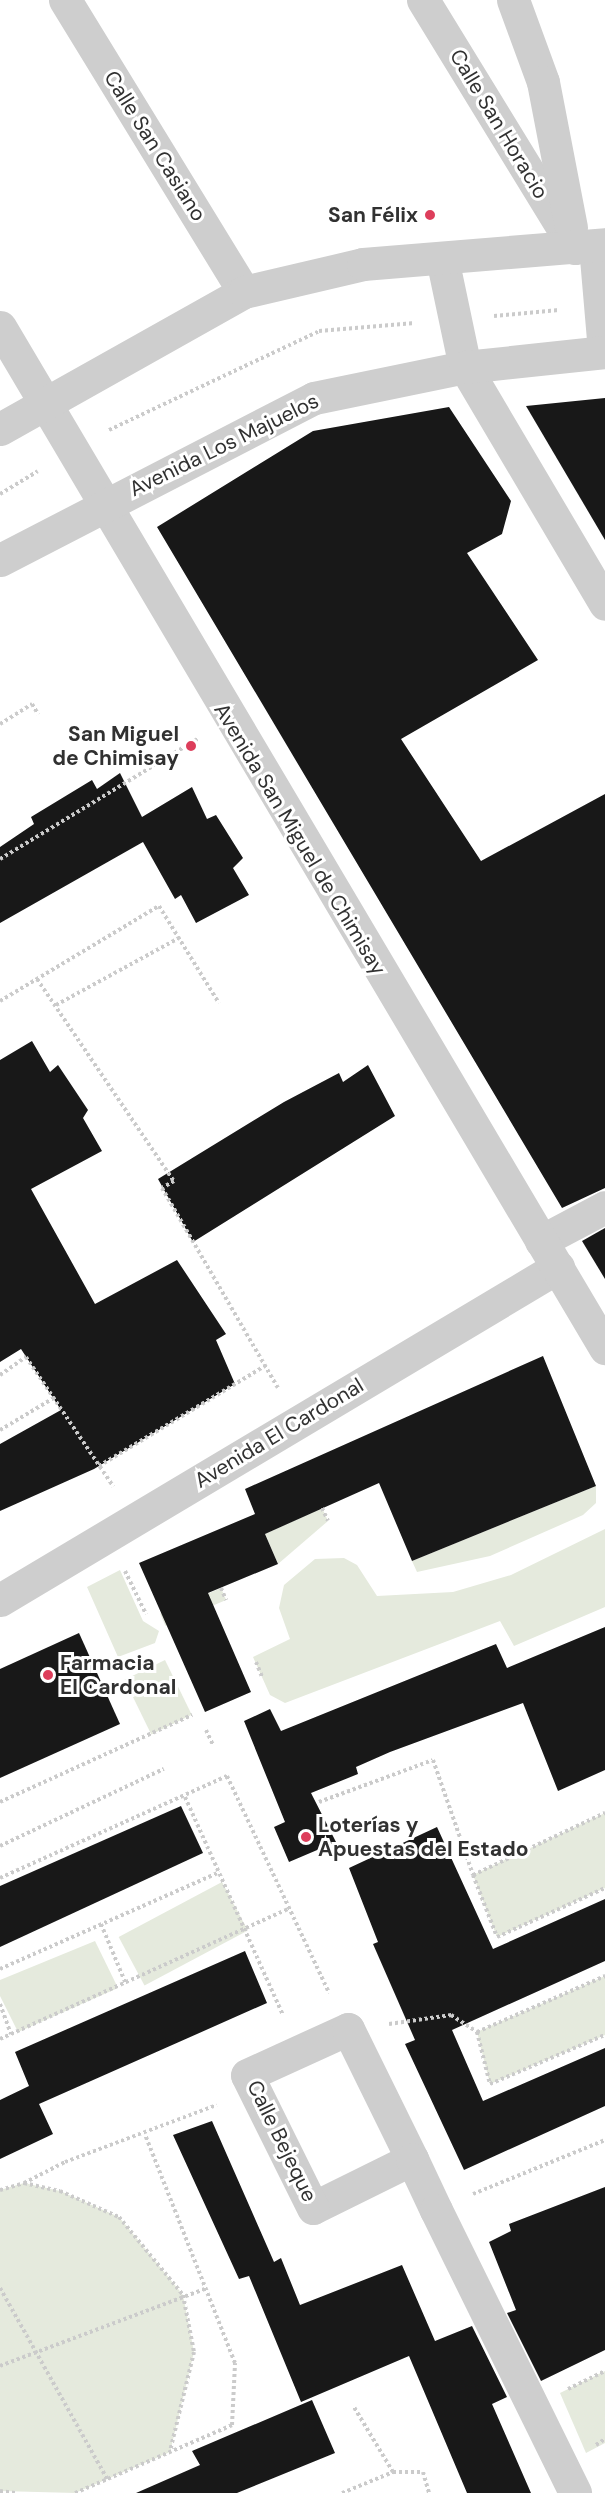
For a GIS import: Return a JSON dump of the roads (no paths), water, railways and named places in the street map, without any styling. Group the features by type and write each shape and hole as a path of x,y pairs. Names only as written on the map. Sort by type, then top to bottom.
{"street":[{"name":"Calle San Casiano","path":"65,0 244,292"},
{"name":"Calle San Horacio","path":"423,0 592,246"},
{"path":"513,0 543,82 592,246 605,352"},
{"path":"0,429 46,401 244,292 363,264 592,246"},
{"path":"442,258 465,367 605,604"},
{"name":"Avenida San Miguel de Chimisay","path":"0,327 46,401 229,720 605,1348"},
{"name":"Avenida Los Majuelos","path":"0,560 104,504 314,398 465,367 605,352"},
{"name":"Avenida El Cardonal","path":"0,1600 136,1518 549,1254 605,1207"},
{"name":"Calle Bejeque","path":"348,2029 412,2159 313,2208 247,2075 348,2029"},
{"path":"412,2159 575,2493"}],"place":[{"name":"San Félix","path":"430,215"},
{"name":"San Miguel de Chimisay","path":"191,746"},
{"name":"Farmacia El Cardonal","path":"48,1675"},
{"name":"Loterías y Apuestas del Estado","path":"306,1837"}]}
